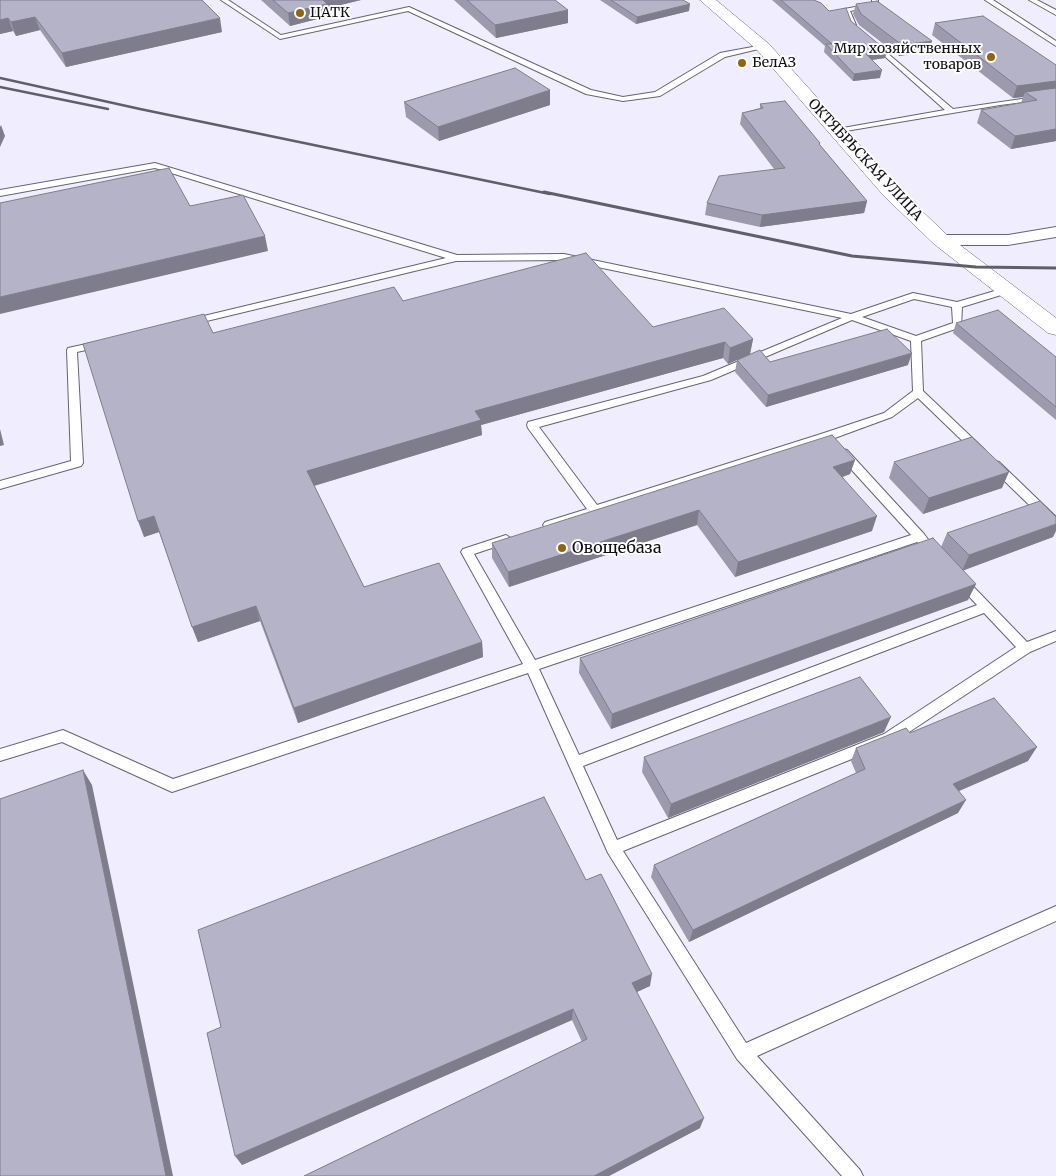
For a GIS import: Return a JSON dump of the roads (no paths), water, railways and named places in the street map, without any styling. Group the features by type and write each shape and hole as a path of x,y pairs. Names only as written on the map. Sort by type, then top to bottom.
{"street":[{"name":"ОКТЯБРЬСКАЯ УЛИЦА","path":"707,0 763,47 891,192 941,240 1056,328"},
{"path":"941,240 1008,240 1056,232"}],"lane":[{"path":"224,0 280,37 409,9 589,92 623,99 657,94 723,55 763,47"},
{"path":"861,33 854,27 846,10 876,5 875,0"},
{"path":"988,0 1056,44"},
{"path":"1032,0 1056,13"},
{"path":"868,39 898,62 952,112"},
{"path":"837,131 1000,103 1056,96"},
{"path":"0,194 155,165 456,258"},
{"path":"178,325 456,258 564,257 852,317 916,339 958,325 957,305"},
{"path":"594,510 532,425 707,378 852,317 913,296 957,305 1008,290"},
{"path":"916,339 918,392 1056,524"},
{"path":"0,485 77,463 72,350 111,341"},
{"path":"540,528 888,415 918,392"},
{"path":"828,436 933,551"},
{"path":"522,534 467,552 531,665 613,848 743,1053 854,1176"},
{"path":"0,754 63,736 172,786 920,537"},
{"path":"953,572 1025,648"},
{"path":"575,763 986,607"},
{"path":"613,848 889,738 1025,648 1056,636"},
{"path":"743,1053 1056,913"}],"railway":[{"path":"0,78 550,194"},
{"path":"0,87 108,109"},
{"path":"544,192 852,256 976,267 1056,268"}],"place":[{"name":"ЦАТК","path":"300,13"},
{"name":"Мир хозяйственных товаров","path":"991,57"},
{"name":"БелАЗ","path":"742,63"},
{"name":"Овощебаза","path":"562,548"}]}
